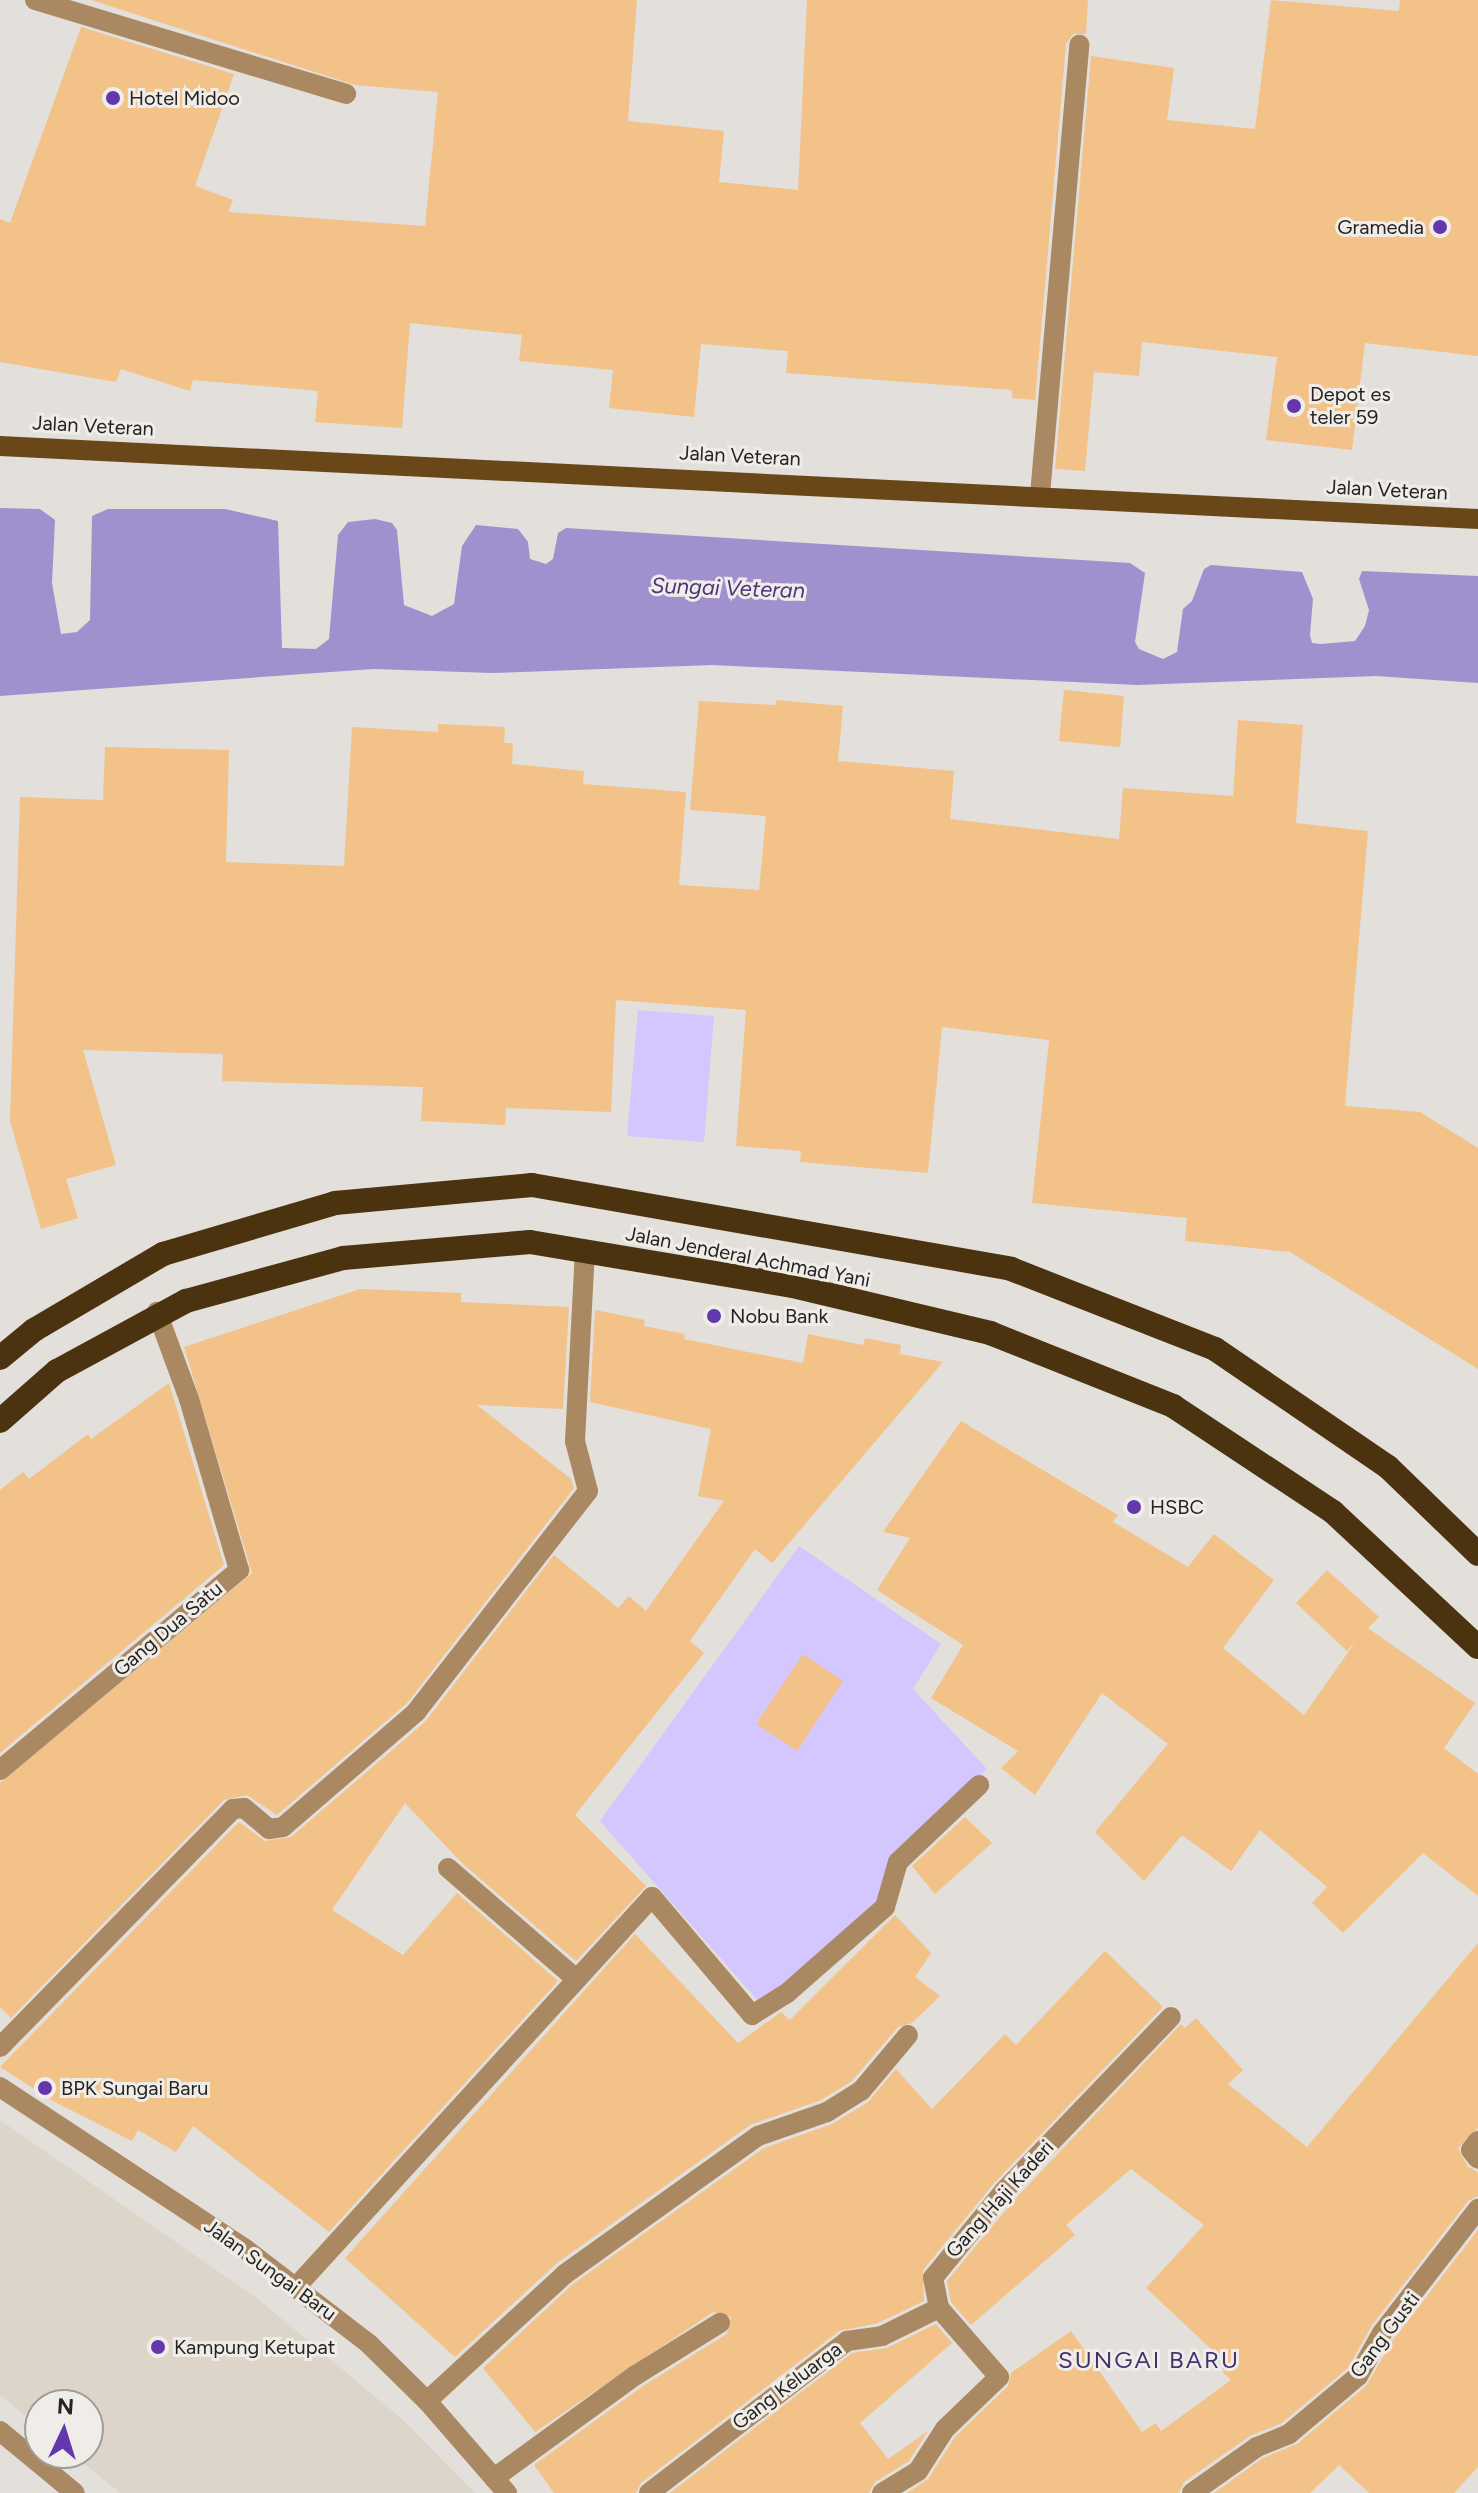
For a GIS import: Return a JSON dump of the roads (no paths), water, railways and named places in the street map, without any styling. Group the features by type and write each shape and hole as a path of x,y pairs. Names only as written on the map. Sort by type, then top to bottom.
{"highway":[{"name":"Jalan Jenderal Achmad Yani","path":"0,1358 34,1330 163,1254 335,1203 532,1185 1011,1269 1215,1349 1388,1467 1478,1554"},
{"name":"Jalan Jenderal Achmad Yani","path":"0,1421 57,1371 157,1312 343,1258 530,1242 793,1286 990,1333 1173,1406 1333,1512 1478,1647"}],"main road":[{"name":"Jalan Veteran","path":"0,446 1478,519"}],"street":[{"path":"35,0 346,94"},
{"path":"1040,495 1079,45"},
{"path":"0,2047 233,1809 244,1808 269,1829 283,1827 416,1712 588,1491 575,1441 585,1251"},
{"name":"Gang Dua Satu","path":"0,1770 239,1570 189,1399 157,1312"},
{"path":"296,2287 652,1897 752,2015 786,1994 885,1907 898,1862 979,1785"},
{"path":"448,1868 576,1979"},
{"name":"Gang Haji Kaderi","path":"939,2308 933,2278 948,2254 1171,2017"},
{"path":"427,2401 565,2274 758,2136 827,2112 861,2091 908,2035"},
{"name":"Jalan Sungai Baru","path":"0,2087 296,2287 369,2344 427,2401 500,2486"},
{"path":"1478,2141 1471,2150 1478,2159"},
{"name":"Gang Gusti","path":"1192,2493 1257,2447 1289,2434 1358,2376 1382,2333 1478,2209"},
{"path":"882,2493 918,2471 945,2429 999,2377 939,2308"},
{"name":"Gang Keluarga","path":"649,2493 847,2341 882,2336 939,2308"},
{"path":"500,2486 636,2375 720,2323"},
{"path":"0,2431 75,2493"}],"water":[{"name":"Sungai Veteran","path":"0,508 40,509 55,520 52,583 61,634 77,632 90,620 92,516 108,509 225,509 278,521 282,648 316,649 329,639 338,535 348,522 375,519 392,523 397,530 404,605 432,616 454,604 462,546 476,525 518,529 528,542 530,559 546,564 553,559 558,533 566,528 1130,563 1145,573 1135,642 1139,649 1163,659 1177,652 1183,609 1192,601 1204,569 1211,565 1302,572 1313,599 1312,643 1321,644 1355,641 1365,626 1369,610 1359,579 1362,571 1478,576 1478,683 1376,676 1137,685 712,665 493,673 373,669 0,696"}],"place":[{"name":"Hotel Midoo","path":"113,98"},
{"name":"Gramedia","path":"1440,227"},
{"name":"Depot es teler 59","path":"1294,406"},
{"name":"Nobu Bank","path":"714,1316"},
{"name":"HSBC","path":"1134,1507"},
{"name":"BPK Sungai Baru","path":"45,2088"},
{"name":"Kampung Ketupat","path":"158,2347"}],"district":[{"name":"SUNGAI BARU","path":"1149,2360"}]}
